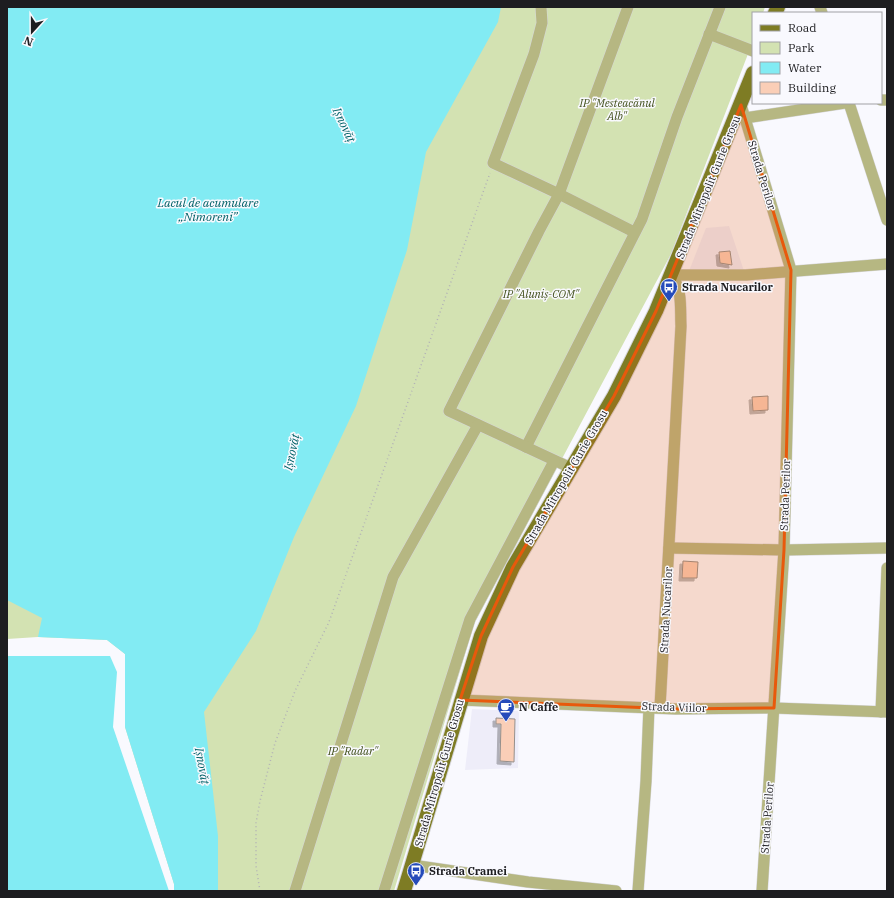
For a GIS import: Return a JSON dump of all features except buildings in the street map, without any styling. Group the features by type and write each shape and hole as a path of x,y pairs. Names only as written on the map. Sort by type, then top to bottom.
{"main road":[{"name":"Strada Mitropolit Gurie Grosu","path":"404,891 460,700 481,636 513,567 614,396 656,311 743,112 752,77"}],"street":[{"path":"542,7 542,23 534,54 493,163 634,232"},
{"path":"571,468 449,411 559,194 628,7"},
{"path":"526,447 634,232 642,219 677,117 720,7"},
{"path":"709,34 752,52"},
{"path":"743,112 834,104"},
{"path":"849,104 887,220"},
{"name":"Strada Perilor","path":"743,112 791,270 784,550 762,891"},
{"path":"672,275 746,275 791,270 887,264"},
{"name":"Strada Nucarilor","path":"660,707 681,326 680,294 677,282 672,275"},
{"path":"295,891 393,577 478,425"},
{"path":"384,891 470,619 554,461"},
{"path":"669,548 784,550 887,548"},
{"path":"884,712 887,568"},
{"name":"Strada Viilor","path":"460,700 660,707 676,709 774,708 884,712"},
{"path":"638,891 646,781 649,707"},
{"path":"412,865 527,886 616,891"}],"path":[{"path":"260,891 256,866 256,823 275,743 295,691 329,622 493,163"}],"highlighted area":[{"path":"741,105 791,270 784,550 774,708 676,709 460,700 481,636 513,567 614,396 656,311"}],"shaded area":[{"path":"729,226 744,271 689,271 706,228"},
{"path":"472,709 519,711 518,768 465,770"}],"green space":[{"path":"492,7 765,7 763,12 752,12 752,44 671,254 474,624 394,891 174,891 174,884 125,727 125,654 107,640 38,637 7,639 7,473 417,148"}],"water":[{"name":"Lacul de acumulare „Nimoreni”","path":"7,7 501,7 498,22 426,152 407,250 356,406 294,537 256,631 204,712 218,836 218,891 174,891 174,884 125,727 125,654 107,640 38,637 42,618 7,600"},
{"path":"7,656 110,656 117,672 113,727 169,891 7,891"}],"place":[{"name":"Strada Nucarilor","path":"669,302"},
{"name":"N Caffe","path":"506,722"},
{"name":"Strada Cramei","path":"416,886"}],"park label":[{"name":"IP \"Mesteacănul Alb\"","path":"617,109"},
{"name":"IP \"Aluniș-COM\"","path":"541,294"},
{"name":"IP \"Radar\"","path":"353,751"}],"water label":[{"name":"Ișnovăț","path":"344,125"},
{"name":"Ișnovăț","path":"292,452"},
{"name":"Ișnovăț","path":"202,766"}]}
